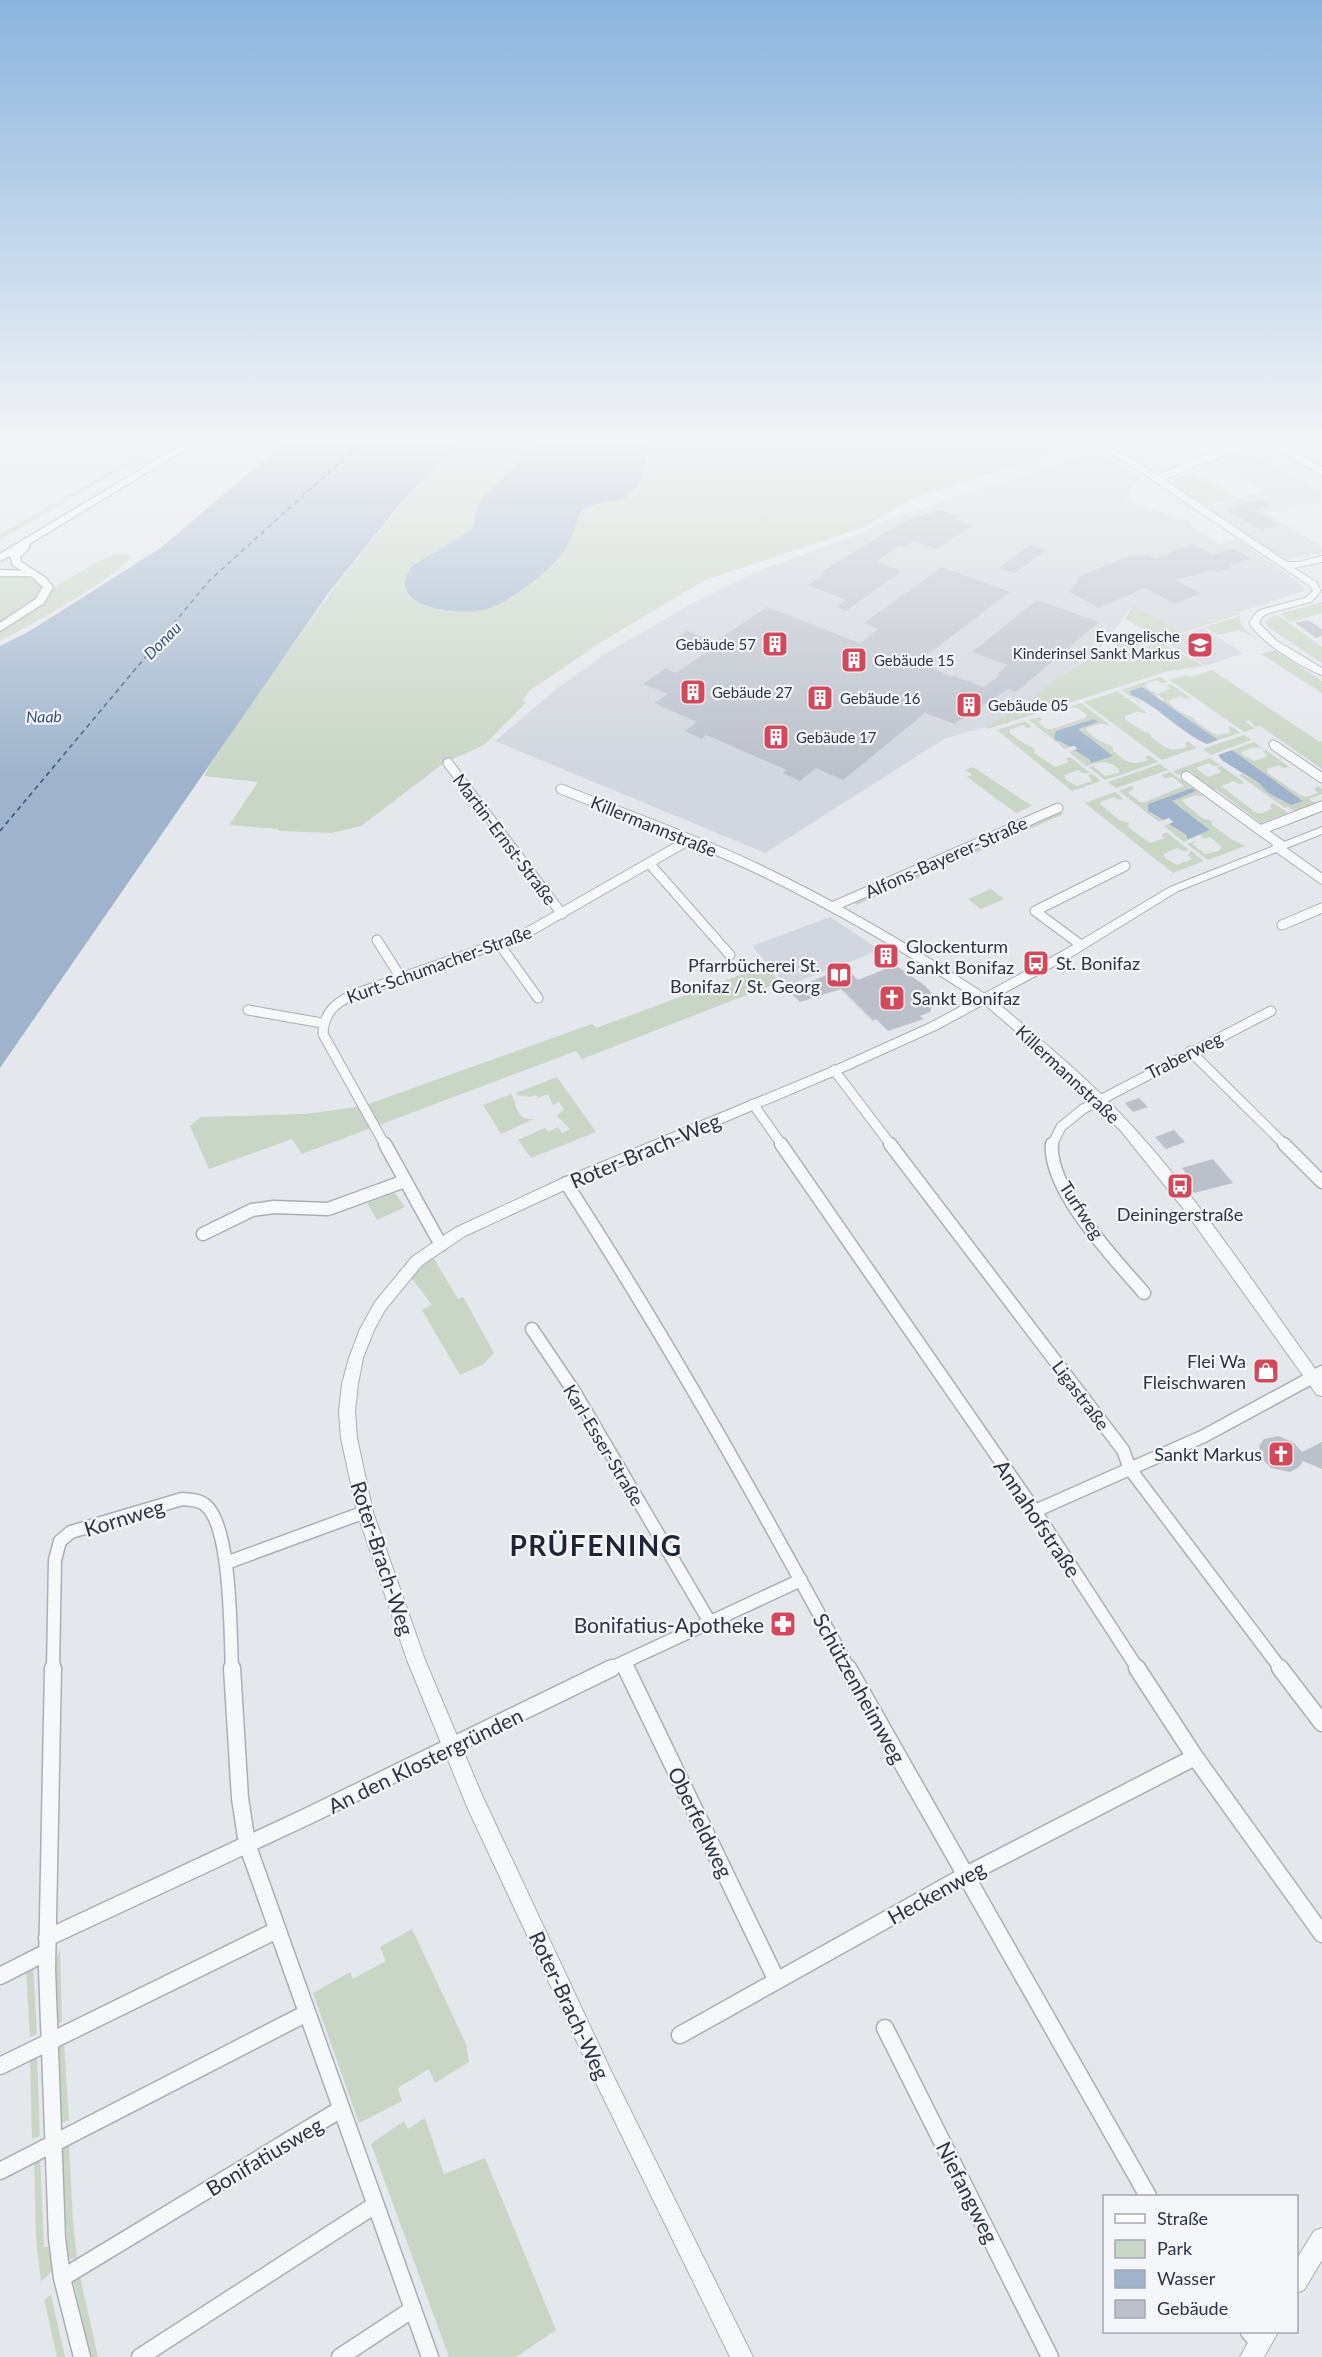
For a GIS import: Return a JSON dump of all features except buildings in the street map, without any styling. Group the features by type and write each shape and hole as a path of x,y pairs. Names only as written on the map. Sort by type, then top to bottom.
{"main road":[{"path":"0,628 29,610 45,594 48,587 16,563 15,556 18,553"},
{"path":"0,573 32,574"}],"street":[{"path":"1266,553 1313,585 1317,594 1308,600 1260,614 1254,623 1256,627 1322,672"},
{"path":"1282,564 1299,565 1322,559"},
{"path":"1273,744 1322,778"},
{"name":"Martin-Ernst-Straße","path":"448,763 562,914"},
{"path":"1186,776 1322,879"},
{"name":"Killermannstraße","path":"561,789 754,866 834,906 928,961 986,1000 1063,1065 1139,1143 1317,1374 1322,1390"},
{"path":"1260,830 1322,806"},
{"name":"Alfons-Bayerer-Straße","path":"834,906 1058,808"},
{"name":"Roter-Brach-Weg","path":"742,2357 605,2080 452,1748 416,1660 365,1512 354,1471 347,1411 356,1358 367,1329 380,1306 417,1261 487,1218 934,1026 986,1000 1174,889 1322,830"},
{"name":"Kurt-Schumacher-Straße","path":"322,1023 325,1015 340,1000 500,945 562,914 689,840"},
{"path":"649,863 730,955"},
{"path":"1081,945 1035,911 1125,866"},
{"path":"1282,925 1322,908"},
{"path":"377,940 401,978"},
{"path":"500,945 538,998"},
{"path":"248,1010 322,1023 323,1034 441,1245"},
{"name":"Traberweg","path":"1099,1100 1271,1011"},
{"path":"1190,1051 1322,1182"},
{"name":"Ligastraße","path":"834,1070 1123,1450 1130,1469 1322,1723"},
{"name":"Turfweg","path":"1099,1100 1062,1126 1054,1137 1052,1150 1055,1166 1085,1221 1144,1293"},
{"name":"Annahofstraße","path":"753,1104 1035,1511 1195,1757 1322,1934"},
{"path":"203,1234 252,1210 328,1209 405,1181"},
{"name":"Schützenheimweg","path":"566,1183 610,1251 801,1580 844,1662 1147,2195"},
{"name":"Karl-Esser-Straße","path":"532,1329 575,1393 711,1624"},
{"path":"1035,1511 1204,1436 1317,1374"},
{"name":"Kornweg","path":"47,1945 55,1560 60,1541 71,1532 182,1499 196,1500 206,1506 219,1529 226,1563 240,1798 248,1844"},
{"path":"226,1563 365,1512"},
{"name":"An den Klostergründen","path":"0,1976 47,1945 248,1844 801,1580"},
{"name":"Oberfeldweg","path":"624,1663 777,1981"},
{"name":"Heckenweg","path":"680,2036 966,1875 1195,1757"},
{"name":"Bonifatiusweg","path":"248,1844 430,2357"},
{"path":"0,2066 277,1930"},
{"path":"47,1945 57,2238 62,2278 82,2357"},
{"path":"0,2171 308,2013"},
{"name":"Niefangweg","path":"885,2028 1050,2357"},
{"name":"Bonifatiusweg","path":"62,2278 341,2109"},
{"path":"140,2357 375,2205"},
{"path":"1298,2279 1322,2239"},
{"path":"340,2357 413,2309"}],"shaded area":[{"path":"808,553 1257,553 1303,586 1305,591 1179,631 1133,605 1096,654 1052,681 1031,700 985,727 944,739 765,853 495,741 554,691 602,656 689,605 755,572"},
{"path":"1274,553 1317,553 1285,560"},
{"name":"Evangelische Kinderinsel Sankt Markus","path":"1203,628 1243,653 1206,666 1163,641"},
{"path":"830,917 880,950 787,986 752,946"}],"green space":[{"path":"362,553 786,553 705,580 598,644 529,691 523,700 526,703 484,745 444,763 361,826 331,833 280,831 229,825 258,782 204,776 299,636"},
{"path":"116,554 131,555 124,564 93,588 0,641 0,630 40,607 54,587 97,562"},
{"path":"0,574 26,576 40,584 41,589 32,603 0,624"},
{"path":"1322,602 1322,613 1291,622 1280,614"},
{"path":"1133,605 1179,631 1240,612 1240,614 1125,651 1112,642 1146,631 1125,619"},
{"path":"1278,615 1322,647 1322,663 1268,627 1265,623 1271,617"},
{"path":"1240,616 1243,627 1259,640 1240,630 1218,635 1205,627"},
{"path":"1160,642 1204,666 1168,671 988,729 985,727 1031,700 1052,681 1089,659 1102,660"},
{"path":"1274,650 1322,681 1322,693 1261,654"},
{"path":"1212,670 1320,742 1322,741 1322,769 1260,726 1256,727 1249,720 1245,722 1255,728 1244,732 1170,680 1186,675 1191,678"},
{"path":"1160,677 1168,682 1161,683 1157,680 1145,684 1147,688 1158,694 1170,689 1167,685 1170,684 1191,698 1185,699 1181,696 1168,701 1182,713 1192,717 1214,734 1231,732 1228,727 1231,726 1240,733 1218,740 1162,701 1164,699 1158,695 1155,696 1142,687 1131,695 1140,703 1121,690"},
{"path":"1118,691 1125,697 1122,698 1127,698 1147,713 1138,711 1125,716 1125,719 1142,731 1151,734 1151,737 1168,748 1187,747 1185,743 1188,741 1197,748 1162,760 1084,702"},
{"path":"1081,703 1110,725 1100,724 1086,728 1088,731 1113,747 1113,751 1121,758 1137,763 1148,760 1145,757 1149,755 1158,762 1105,780 1089,767 1096,765 1094,767 1105,776 1118,773 1120,770 1104,762 1086,766 1069,752 1074,750 1089,759 1089,762 1113,756 1078,729 1098,721 1056,731 1058,742 1070,747 1065,749 1029,720 1040,717 1042,720 1038,722 1047,729 1052,729 1085,718 1087,715 1077,708 1070,707"},
{"path":"1025,721 1032,727 1027,728 1023,725 1009,730 1016,738 1035,749 1034,753 1055,767 1069,762 1066,759 1070,757 1090,773 1078,770 1064,775 1066,780 1077,786 1092,781 1088,775 1092,774 1101,781 1072,791 997,730"},
{"path":"1244,735 1251,740 1211,755 1203,749"},
{"path":"1254,742 1263,749 1254,747 1241,752 1243,755 1254,761 1267,757 1263,751 1266,750 1289,767 1283,768 1279,765 1267,769 1268,773 1306,797 1318,793 1314,789 1318,786 1322,789 1322,794 1309,799 1315,803 1294,811 1288,807 1285,808 1239,775 1242,774 1259,783 1268,793 1283,801 1302,800 1232,750"},
{"path":"1210,758 1220,765 1213,766 1209,763 1196,768 1208,777 1221,772 1217,767 1221,766 1245,783 1239,784 1234,781 1221,786 1255,812 1260,814 1272,809 1270,806 1273,803 1288,813 1261,823 1216,789 1211,791 1192,777 1196,776 1189,770 1177,775 1173,771"},
{"path":"1160,764 1168,770 1116,788 1108,782"},
{"path":"973,767 1032,806 1016,813 967,777 972,775 965,770"},
{"path":"1170,772 1192,788 1148,804 1151,814 1163,820 1159,822 1119,791 1131,786 1134,788 1128,793 1140,802 1145,802 1184,786 1173,777 1165,778 1161,775"},
{"path":"1196,791 1205,798 1196,795 1182,800 1184,803 1202,818 1212,821 1212,825 1231,839 1245,846 1208,860 1187,844 1195,841 1192,844 1205,854 1219,851 1222,847 1210,837 1204,839 1200,835 1184,842 1164,826 1169,824 1185,834 1185,837 1210,830 1171,800"},
{"path":"1115,792 1124,799 1119,800 1114,797 1100,802 1119,820 1129,823 1128,827 1150,843 1165,838 1161,835 1166,832 1189,850 1182,851 1178,848 1163,854 1165,858 1177,865 1192,859 1188,855 1191,851 1204,861 1173,873 1085,803"},
{"path":"1058,810 1064,814 857,905 851,900"},
{"path":"991,889 1004,899 981,909 968,899"},
{"path":"765,966 780,982 582,1059 576,1051 302,1154 292,1139 209,1169 190,1126 201,1117 306,1114 363,1106 592,1024 596,1028"},
{"path":"557,1077 596,1132 531,1158 518,1140 545,1128 548,1132 558,1127 562,1133 570,1129 557,1116 564,1109 559,1102 553,1105 548,1094 538,1098 536,1095 529,1097 516,1093"},
{"path":"511,1094 520,1115 534,1119 501,1134 483,1105"},
{"path":"395,1193 405,1207 377,1220 367,1203"},
{"path":"433,1257 458,1299 463,1297 494,1353 484,1364 460,1375 422,1310 432,1305 410,1276"},
{"path":"412,1929 466,2044 469,2062 435,2083 429,2069 398,2088 402,2101 359,2123 313,1993 350,1972 353,1979 386,1961 380,1947"},
{"path":"60,1949 62,2022 57,2024 54,1967"},
{"path":"33,1966 37,2034 30,2037 26,1969"},
{"path":"64,2042 69,2120 62,2123 56,2045"},
{"path":"37,2054 40,2136 32,2139 30,2057"},
{"path":"425,2118 444,2174 485,2158 556,2330 516,2357 449,2357 371,2144 404,2121 408,2129"},
{"path":"69,2143 77,2258 68,2259 62,2146"},
{"path":"40,2158 44,2247 49,2247 53,2270 41,2282 36,2237 34,2160"},
{"path":"80,2277 98,2357 91,2357 73,2280"},
{"path":"51,2295 65,2357 57,2357 44,2299"}],"water":[{"path":"153,553 361,553 327,595 0,1068 0,646 28,632"},
{"path":"433,553 562,553 532,583 503,602 487,609 466,612 438,609 413,599 407,591 406,580 412,566"},
{"path":"1142,687 1218,740 1207,744 1197,739 1151,706 1131,695 1130,691"},
{"path":"1094,719 1098,722 1078,729 1113,756 1091,763 1089,759 1074,750 1078,749 1074,746 1070,747 1054,739 1056,731"},
{"path":"1232,750 1303,801 1291,805 1268,793 1259,783 1223,761 1218,755"},
{"path":"1192,788 1196,791 1172,801 1210,830 1188,839 1185,834 1169,824 1173,822 1169,818 1163,820 1148,811 1148,804"}],"ferry route":[{"path":"0,831 209,581 240,553"}],"place":[{"name":"Gebäude 57","path":"775,644"},
{"name":"Evangelische Kinderinsel Sankt Markus","path":"1200,645"},
{"name":"Gebäude 15","path":"854,660"},
{"name":"Gebäude 27","path":"693,692"},
{"name":"Gebäude 16","path":"820,698"},
{"name":"Gebäude 05","path":"969,705"},
{"name":"Gebäude 17","path":"776,737"},
{"name":"Glockenturm Sankt Bonifaz","path":"886,956"},
{"name":"St. Bonifaz","path":"1036,963"},
{"name":"Pfarrbücherei St. Bonifaz / St. Georg","path":"839,975"},
{"name":"Sankt Bonifaz","path":"892,998"},
{"name":"Deiningerstraße","path":"1180,1186"},
{"name":"Flei Wa Fleischwaren","path":"1266,1371"},
{"name":"Sankt Markus","path":"1281,1454"},
{"name":"Bonifatius-Apotheke","path":"783,1624"}],"district":[{"name":"PRÜFENING","path":"596,1545"}],"water label":[{"name":"Donau","path":"162,640"},
{"name":"Naab","path":"44,716"}]}
